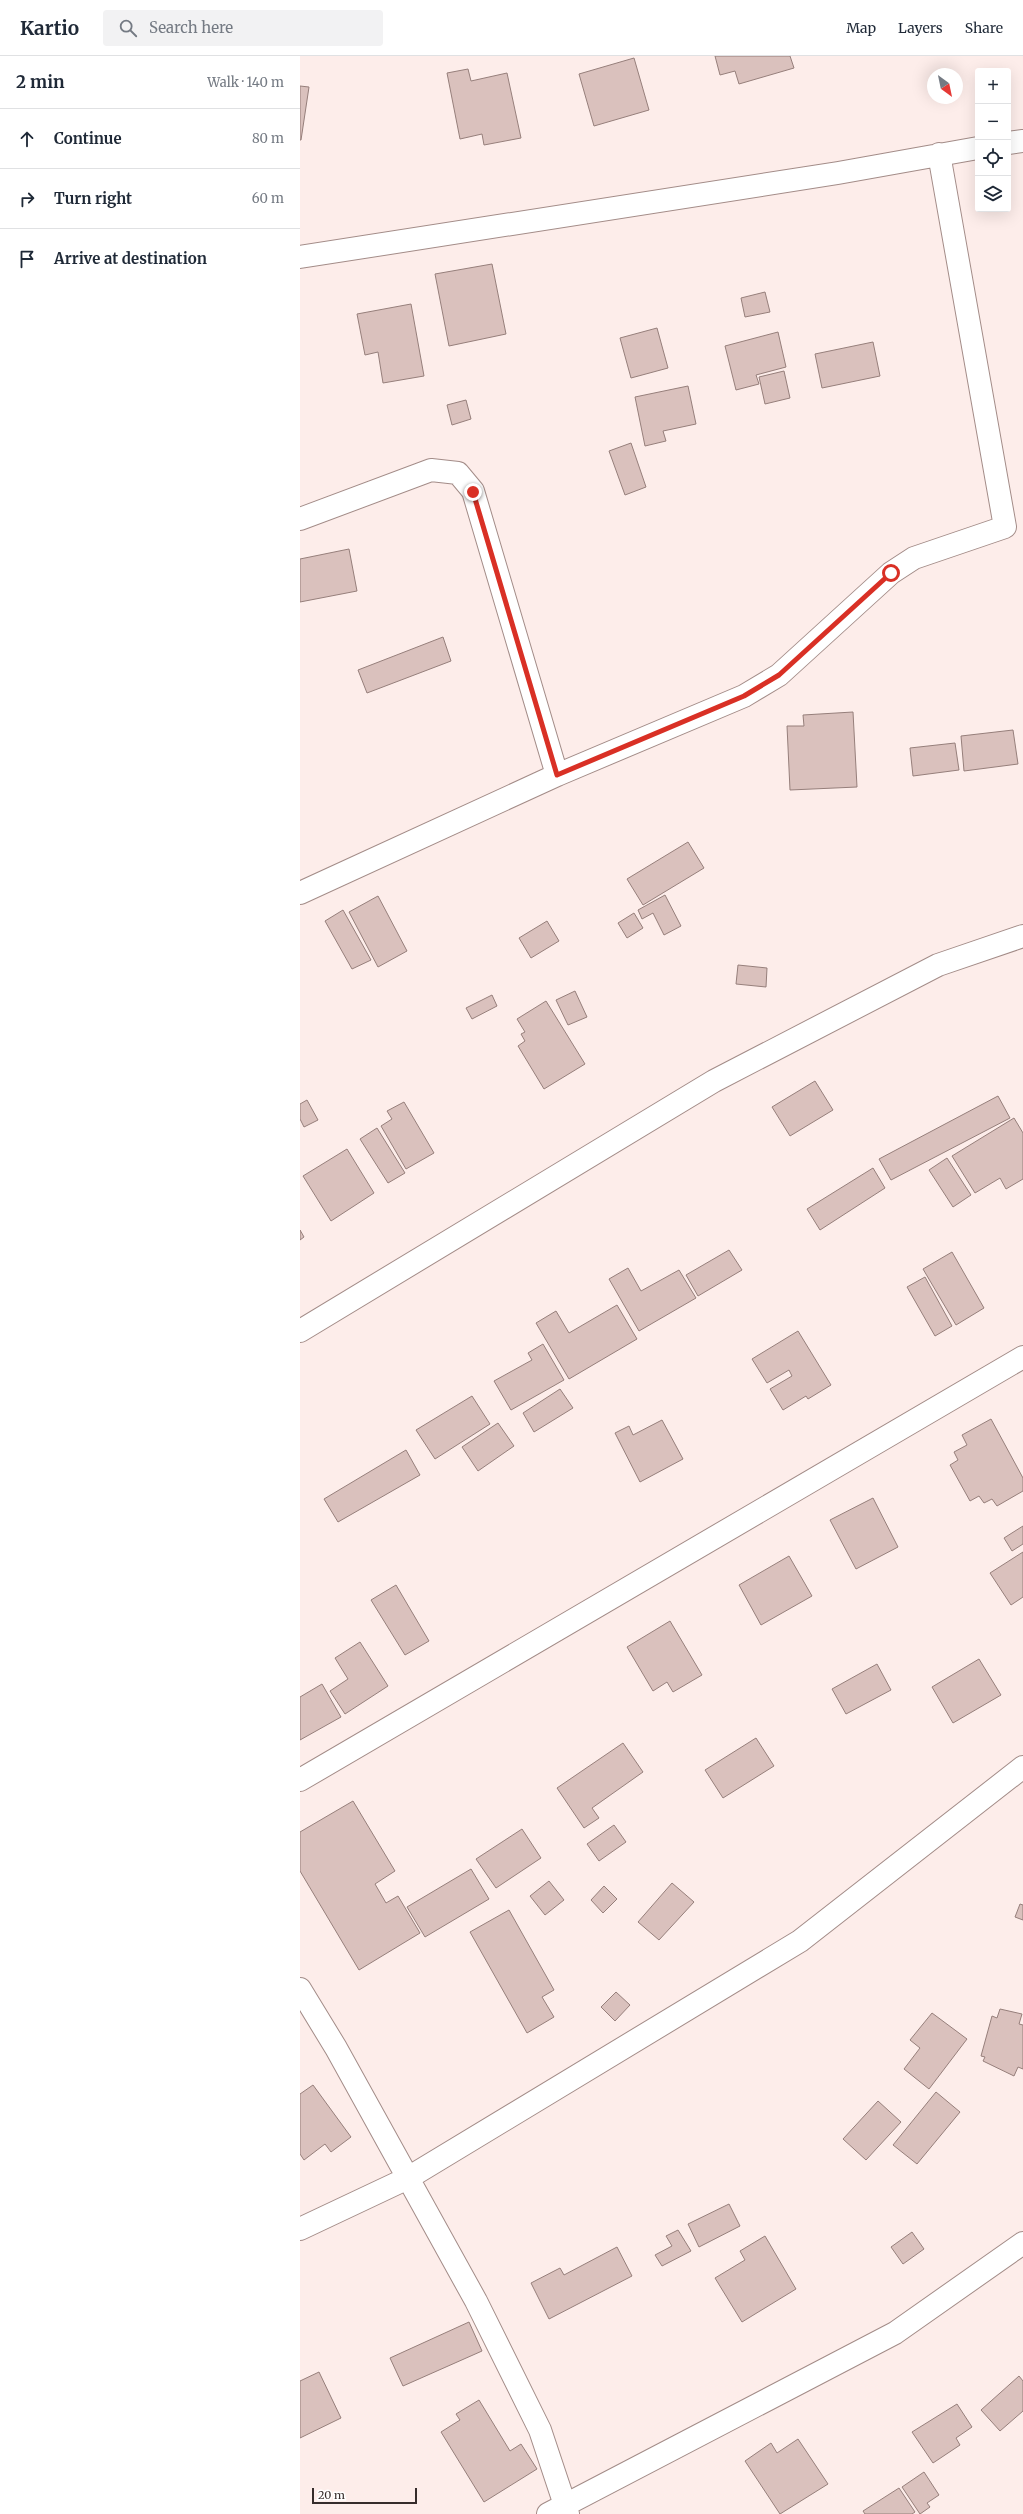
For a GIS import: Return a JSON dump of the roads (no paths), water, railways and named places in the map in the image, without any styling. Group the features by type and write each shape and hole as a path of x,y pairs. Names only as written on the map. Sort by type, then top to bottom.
{"street":[{"path":"1011,143 1023,141"},
{"path":"300,257 838,173 975,148"},
{"path":"300,893 557,775 744,696 779,675 891,573 914,558 1014,527 939,154"},
{"path":"300,519 431,470 458,473 473,492 557,775"},
{"path":"300,1331 714,1081 938,965 1023,936"},
{"path":"300,1780 1023,1357"},
{"path":"300,2229 408,2178 800,1941 1023,1767"},
{"path":"300,1989 336,2048 476,2301 540,2430 560,2511 895,2333 1023,2243"}]}
